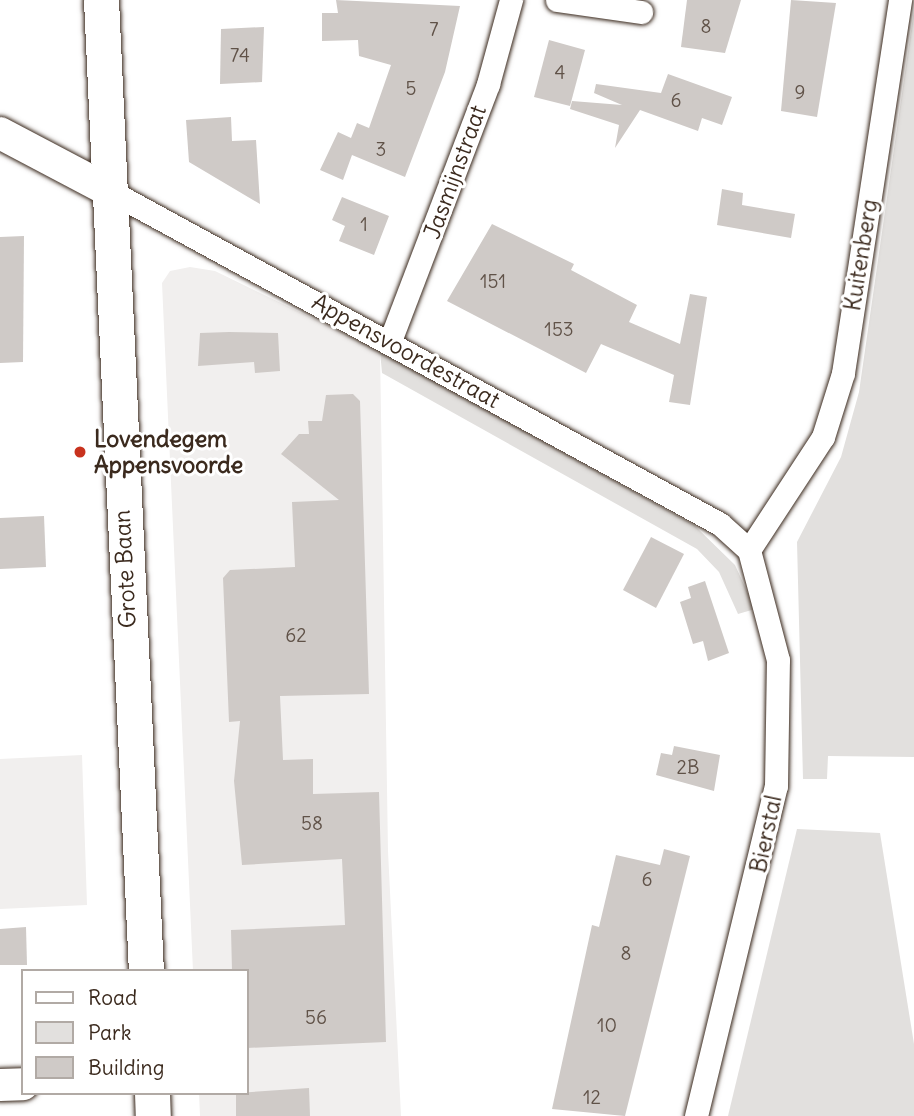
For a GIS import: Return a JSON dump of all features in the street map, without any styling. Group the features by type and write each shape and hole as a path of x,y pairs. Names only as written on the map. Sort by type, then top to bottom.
{"main road":[{"name":"Grote Baan","path":"101,0 146,969"},
{"path":"152,1095 153,1116"}],"street":[{"name":"Jasmijnstraat","path":"390,341 488,84 511,0"},
{"path":"557,0 640,12"},
{"name":"Kuitenberg","path":"749,550 786,499 823,437 843,373 900,0"},
{"name":"Appensvoordestraat","path":"0,133 390,341 720,524 749,550"},
{"name":"Bierstal","path":"696,1116 776,786 778,660 749,550"},
{"path":"0,1086 21,1084"}],"shaded area":[{"path":"190,267 215,271 380,351 388,851 401,1116 200,1116 199,1095 248,1095 248,969 193,969 162,283 170,271"},
{"path":"82,755 87,905 0,909 0,759"}],"green space":[{"path":"914,10 914,757 828,756 827,779 803,779 797,542 841,457 859,392"},
{"path":"380,351 694,525 735,565 755,609 738,614 719,572 697,549 382,373"},
{"path":"797,829 880,833 914,1044 914,1116 728,1116"}],"building":[{"path":"336,0 460,6 445,72 405,177 352,155 343,180 320,170 338,132 351,138 357,123 369,128 391,65 359,56 358,40 322,41 322,13 338,13"},
{"path":"687,0 741,0 725,53 681,47"},
{"path":"791,0 836,3 817,117 781,111"},
{"path":"264,27 262,82 220,84 221,29"},
{"path":"549,40 585,50 570,106 534,97"},
{"path":"668,74 732,97 722,125 702,118 698,131 640,110 615,148 619,125 570,109 572,101 622,105 594,93 596,84 661,93"},
{"path":"231,117 232,141 256,140 260,204 189,162 186,120"},
{"path":"722,189 743,193 742,205 795,214 791,238 717,225"},
{"path":"342,197 389,216 374,255 339,241 345,226 332,220"},
{"path":"492,224 574,264 571,270 637,305 629,322 680,344 690,294 707,297 690,405 669,402 674,375 601,344 586,373 447,301"},
{"path":"24,236 23,362 0,363 0,237"},
{"path":"200,333 278,333 280,371 255,373 254,362 198,366"},
{"path":"353,394 360,401 369,694 280,696 283,760 313,759 313,794 379,792 386,1042 248,1048 248,969 232,969 231,930 345,925 342,859 242,865 234,781 240,721 229,722 223,578 230,570 295,567 292,502 339,500 281,454 299,434 309,434 308,421 322,421 326,395"},
{"path":"44,516 46,567 0,569 0,518"},
{"path":"651,537 684,554 656,608 623,590"},
{"path":"705,581 729,653 708,661 703,641 693,644 680,602 691,598 688,587"},
{"path":"674,746 720,755 714,791 656,775 661,753 672,755"},
{"path":"664,849 690,856 625,1116 552,1109 592,925 599,927 616,855 660,865"},
{"path":"26,927 27,965 0,965 0,929"},
{"path":"309,1088 310,1116 236,1116 236,1095 248,1095 248,1092"}],"place":[{"name":"Lovendegem Appensvoorde","path":"80,452"}]}
